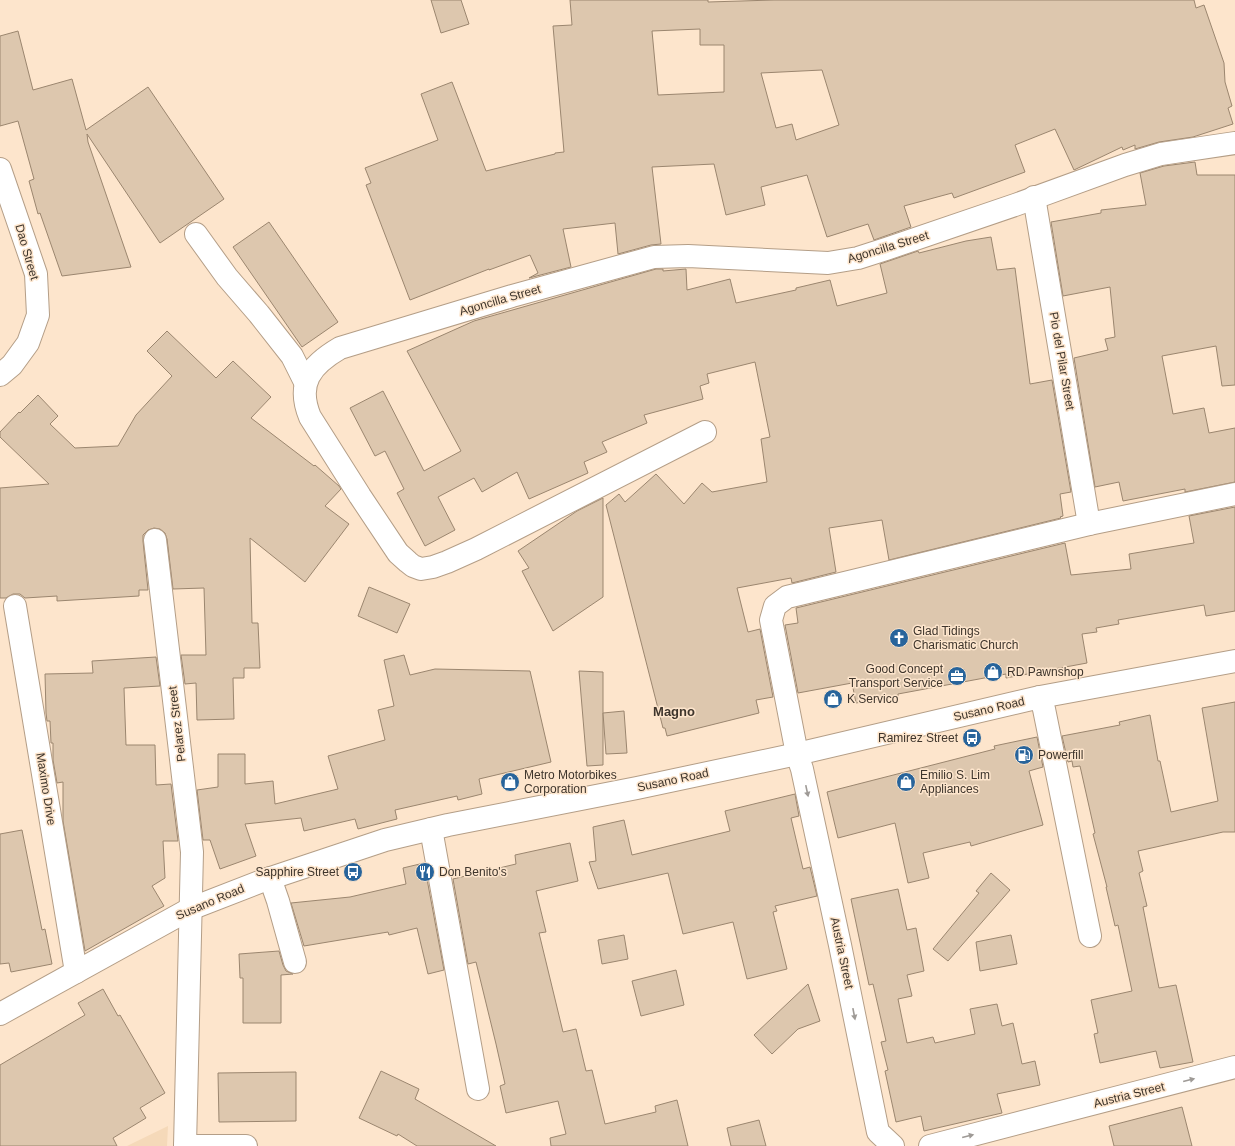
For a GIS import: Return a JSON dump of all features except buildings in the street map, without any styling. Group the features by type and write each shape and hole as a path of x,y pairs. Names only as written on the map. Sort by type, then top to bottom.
{"street":[{"name":"Agoncilla Street","path":"705,432 476,549 433,567 421,568 413,566 398,553 310,417 305,405 304,395 306,382 312,369 324,357 340,348 512,296 654,257 688,256 828,263 843,261 886,249 1015,205 1125,165 1161,154 1235,143"},
{"name":"Dao Street","path":"0,169 36,274 38,315 28,343 12,365 0,375"},
{"name":"Pio del Pilar Street","path":"1034,198 1089,524"},
{"path":"196,234 227,277 292,356 306,382"},
{"path":"797,754 771,620 775,606 786,597 1089,524 1235,494"},
{"name":"Pelarez Street","path":"155,540 192,852 190,909"},
{"name":"Maximo Drive","path":"15,606 76,972"},
{"name":"Susano Road","path":"0,1014 190,909 270,878 384,840 797,754 1040,697 1235,660"},
{"path":"1040,697 1044,709 1090,936"},
{"name":"Austria Street","path":"797,754 802,769 840,945 878,1132 893,1146"},
{"path":"432,829 478,1089"},
{"path":"270,878 295,962"},
{"path":"190,909 185,1146 246,1146"},
{"name":"Austria Street","path":"930,1146 1235,1067"}],"shaded area":[{"path":"168,1126 167,1146 127,1146"}],"place":[{"name":"Glad Tidings Charismatic Church","path":"899,638"},
{"name":"RD Pawnshop","path":"993,672"},
{"name":"Good Concept Transport Service","path":"957,676"},
{"name":"K Servico","path":"833,699"},
{"name":"Ramirez Street","path":"972,738"},
{"name":"Powerfill","path":"1024,755"},
{"name":"Metro Motorbikes Corporation","path":"510,782"},
{"name":"Emilio S. Lim Appliances","path":"906,782"},
{"name":"Sapphire Street","path":"353,872"},
{"name":"Don Benito's","path":"425,872"}],"district":[{"name":"Magno","path":"674,711"}]}
